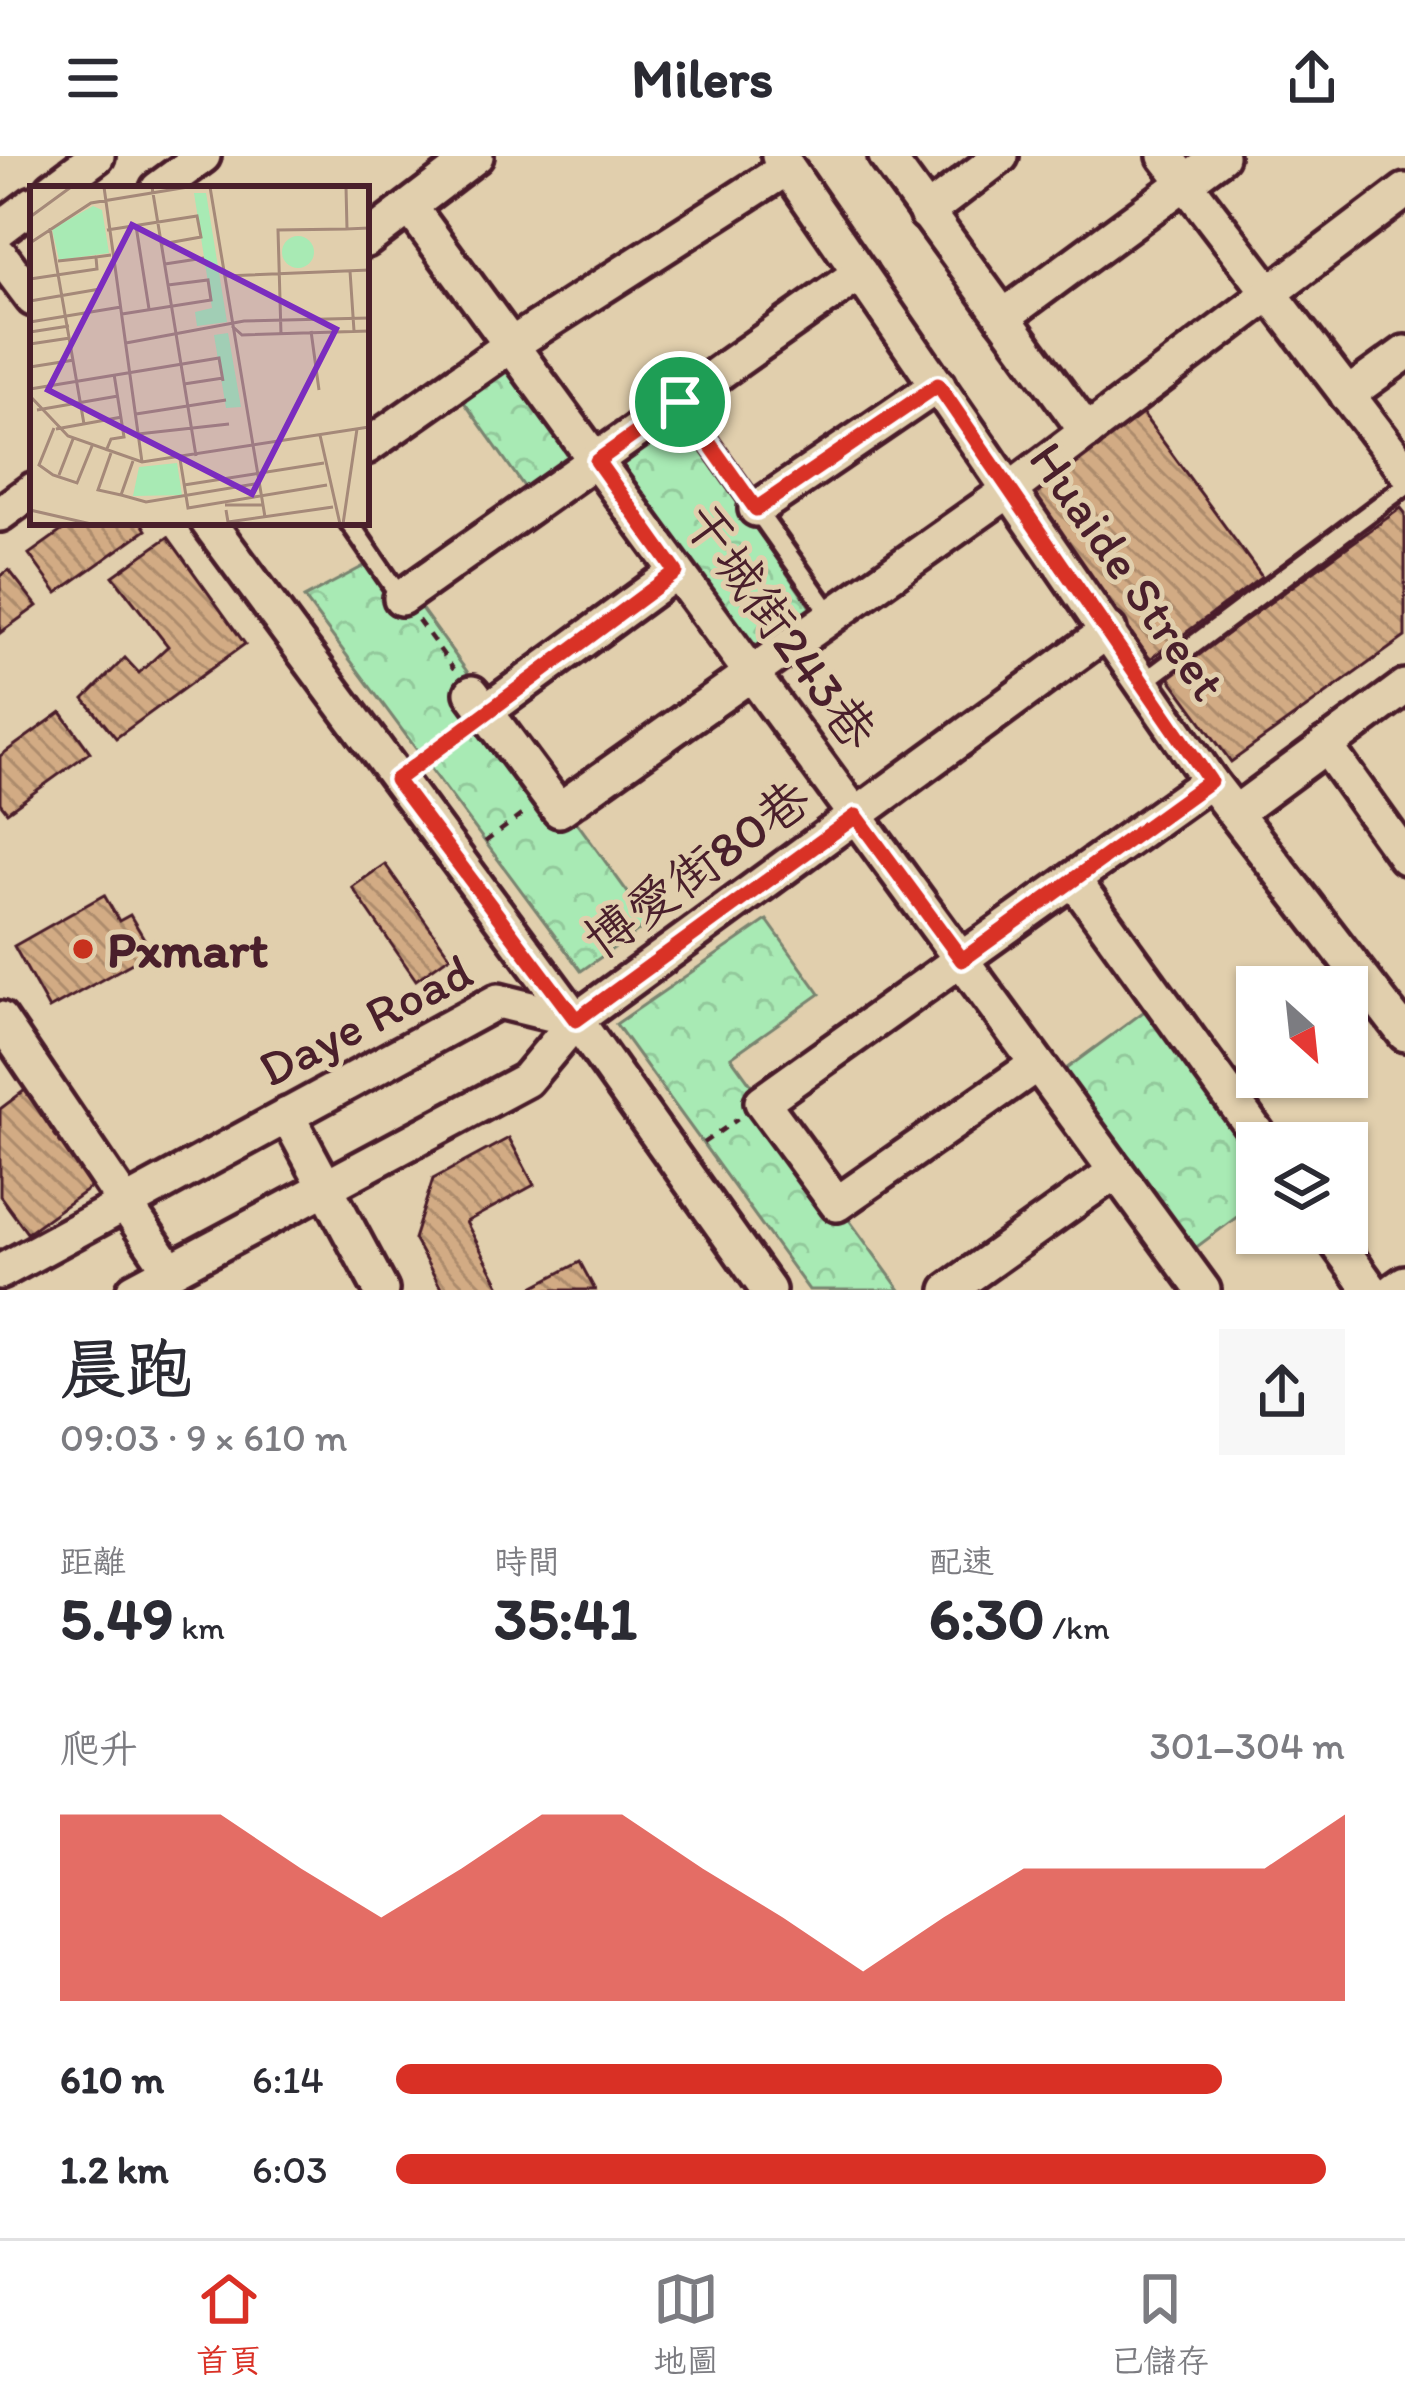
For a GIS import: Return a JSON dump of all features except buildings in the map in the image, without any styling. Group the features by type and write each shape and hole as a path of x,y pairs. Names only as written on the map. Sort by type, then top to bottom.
{"street":[{"path":"57,186 97,156"},
{"path":"162,186 203,156"},
{"path":"369,238 476,156"},
{"path":"886,156 1087,432"},
{"path":"926,213 1001,156"},
{"path":"1004,317 1175,169 1221,156"},
{"path":"369,445 783,162"},
{"name":"Huaide Street","path":"783,162 1210,781 1405,1034"},
{"path":"1175,169 1405,470"},
{"path":"676,572 478,702 559,810 1010,489 1405,191"},
{"path":"0,229 30,206"},
{"name":"干城街243巷","path":"410,207 1116,1171 1188,1285"},
{"path":"0,255 22,293"},
{"path":"401,598 860,273"},
{"path":"1347,395 1405,352"},
{"path":"756,509 938,385"},
{"path":"0,514 30,492"},
{"path":"210,525 576,1020 675,1162 751,1285"},
{"name":"博愛街80巷","path":"576,1020 1109,630"},
{"path":"1234,813 1405,687"},
{"path":"1325,746 1404,852"},
{"path":"1037,1064 837,1204 762,1102 1210,781"},
{"path":"1075,882 1249,1122"},
{"name":"Daye Road","path":"0,1272 498,1000 576,1020"},
{"path":"0,1019 170,1270"},
{"path":"134,1290 526,1080 576,1020"},
{"path":"287,1115 381,1290"},
{"path":"950,1290 1116,1171"},
{"path":"1345,1254 1371,1290"},
{"path":"1395,1290 1405,1282"}],"lane":[{"path":"680,402 831,615"},
{"path":"1144,682 1405,486"},
{"path":"351,525 401,598"}],"path":[{"path":"396,780 478,702 401,598"},
{"path":"458,864 547,794"},
{"path":"675,1162 762,1102"}],"green space":[{"path":"511,354 584,456 530,495 457,392"},
{"path":"679,416 814,613 754,655 611,466"},
{"path":"383,556 650,923 581,971 304,598"},
{"path":"767,920 820,994 731,1057 900,1290 809,1290 616,1024"},
{"path":"1154,1004 1240,1122 1236,1122 1236,1218 1186,1255 1055,1077"}],"place":[{"name":"Pxmart","path":"83,949"}],"route":[{"path":"938,385 1210,781 962,960 856,816 576,1020 396,780 676,572 597,461 680,402 756,509 938,385"}]}
